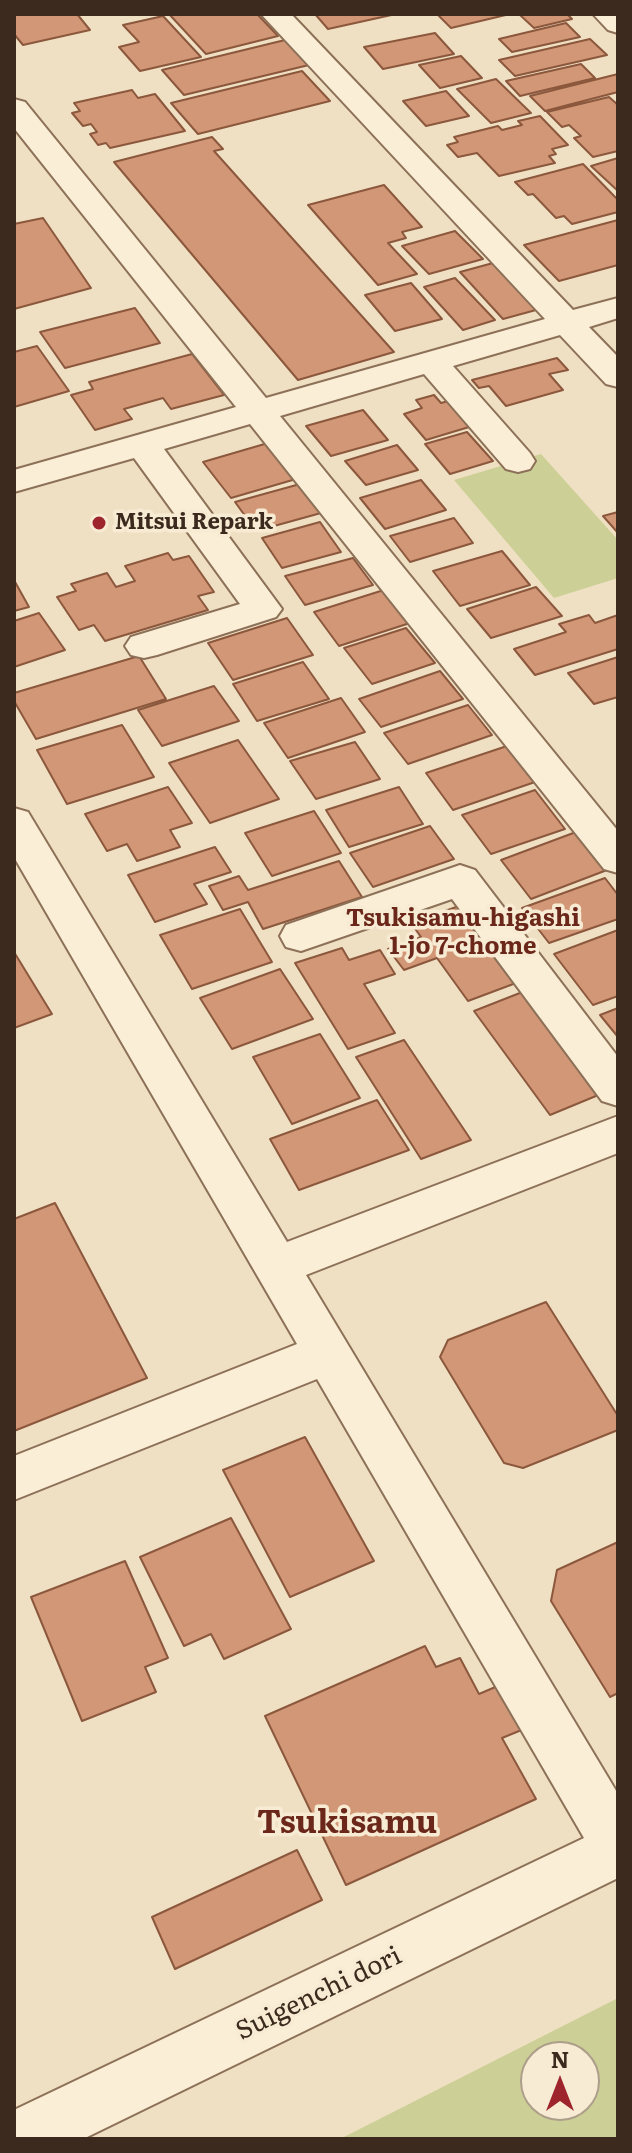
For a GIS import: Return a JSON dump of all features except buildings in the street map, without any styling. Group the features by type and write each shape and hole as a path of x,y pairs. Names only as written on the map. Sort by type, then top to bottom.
{"street":[{"path":"275,14 618,377"},
{"path":"607,14 618,24"},
{"path":"14,108 618,859"},
{"path":"14,481 618,308"},
{"path":"431,361 518,461"},
{"path":"142,444 263,609 144,646"},
{"path":"14,822 618,1847"},
{"path":"301,936 460,880 618,1089"},
{"path":"277,1266 618,1134"},
{"path":"14,1478 328,1353"},
{"name":"Suigenchi dori","path":"19,2139 618,1847"}],"green space":[{"path":"541,454 618,540 618,578 554,598 454,480"},
{"path":"618,1998 618,2139 340,2139 520,2048 520,2121 600,2121 600,2041 533,2041"}],"place":[{"name":"Mitsui Repark","path":"99,523"}],"district":[{"name":"Tsukisamu-higashi 1-jo 7-chome","path":"463,933"},
{"name":"Tsukisamu","path":"347,1824"}]}
